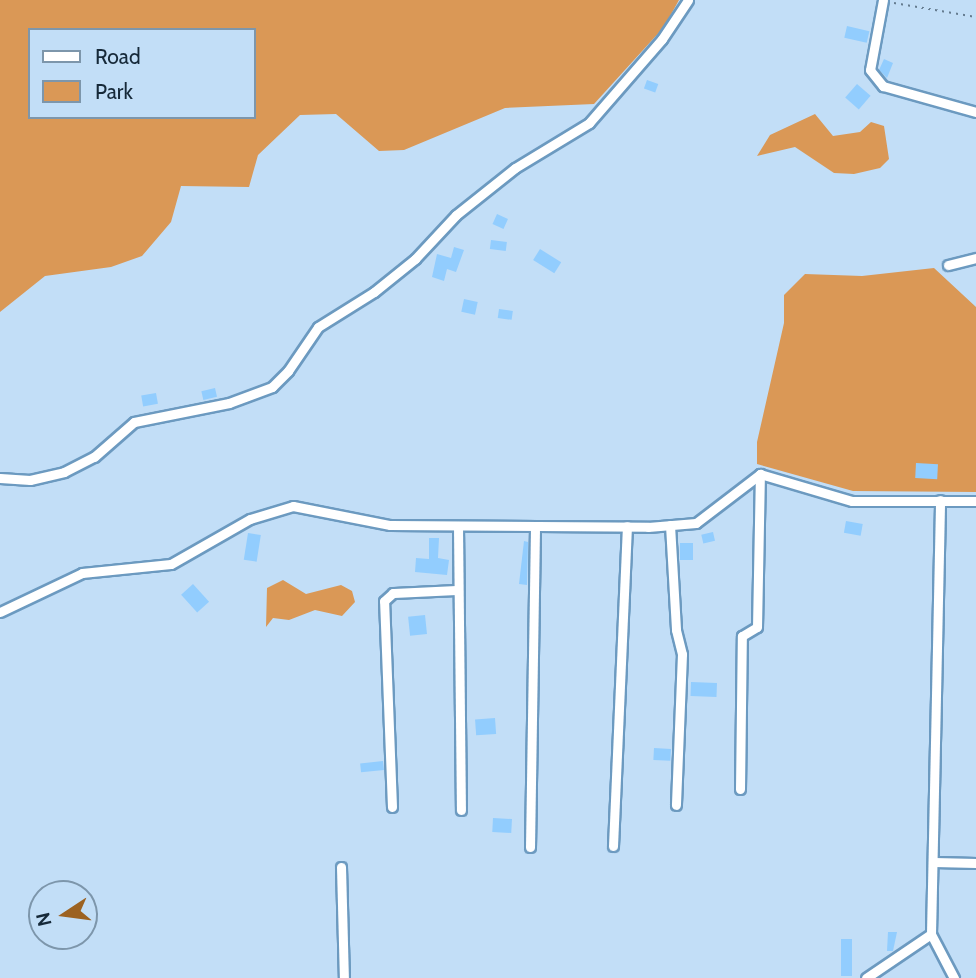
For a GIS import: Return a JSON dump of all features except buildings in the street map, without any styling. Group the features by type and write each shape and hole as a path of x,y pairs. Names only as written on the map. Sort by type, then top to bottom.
{"street":[{"path":"0,478 30,480 64,472 94,457 134,422 229,403 272,387 288,372 318,327 405,268 456,215 515,168 589,124 662,40 688,0"},
{"path":"885,0 870,70 883,86 976,113"},
{"path":"948,265 976,258"},
{"path":"760,474 852,501 976,501"},
{"path":"0,612 82,573 172,564 265,512 293,506 390,525 670,525 695,523 760,474"},
{"path":"740,789 742,636 757,627 760,474"},
{"path":"940,500 931,934 954,978"},
{"path":"670,525 676,629 682,654 676,805"},
{"path":"530,847 535,526"},
{"path":"613,846 627,526"},
{"path":"458,527 461,810"},
{"path":"391,807 384,601 393,593 457,590"},
{"path":"934,862 976,863"},
{"path":"341,867 344,978"},
{"path":"866,978 931,934"}],"path":[{"path":"885,0 914,9 976,17"}],"green space":[{"path":"0,0 679,0 664,27 594,104 505,108 404,150 379,151 336,114 300,115 258,155 249,187 181,186 171,222 142,256 111,267 45,276 0,312"},
{"path":"815,114 833,136 860,132 871,122 884,126 889,159 880,168 854,174 834,173 795,147 757,156 770,135"},
{"path":"934,268 976,307 976,492 853,491 757,464 757,442 784,323 784,295 805,274 862,276"},
{"path":"283,580 306,594 341,585 352,591 355,602 342,616 315,610 289,620 273,618 266,627 267,588"}]}
